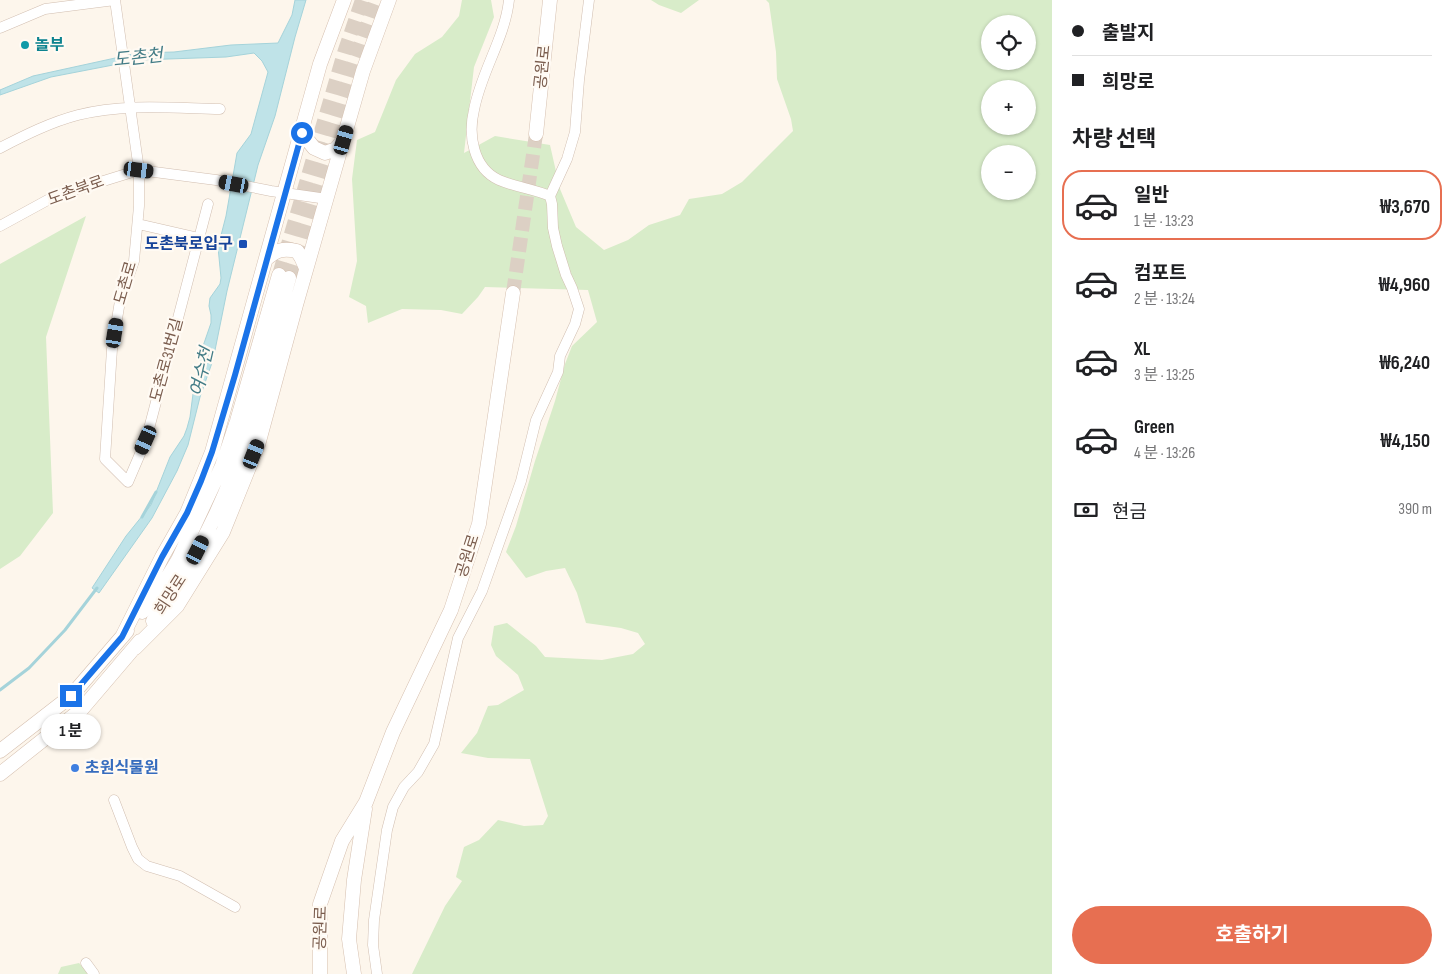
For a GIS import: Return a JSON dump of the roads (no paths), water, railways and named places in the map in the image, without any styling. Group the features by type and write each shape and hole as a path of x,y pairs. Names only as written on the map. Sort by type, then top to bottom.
{"main road":[{"path":"122,637 162,557 187,513 210,459 320,64 344,0"},
{"path":"135,648 178,606 222,532 258,445 306,268 363,71 389,0"},
{"name":"공원로","path":"536,134 550,0"},
{"path":"302,133 314,148 325,153 336,149 344,140"},
{"path":"266,259 276,251 288,249 297,251 302,257 306,268"},
{"name":"희망로","path":"0,751 71,696 122,637 164,583 178,560 222,466 284,276 249,425 234,471 214,519 190,566 135,648 82,709 0,774"},
{"name":"공원로","path":"320,974 320,904 342,841 366,802 393,732 451,610 478,524 514,293"},
{"name":"공원로","path":"354,974 349,939 354,880 366,802"}],"street":[{"path":"0,28 44,5 115,0"},
{"name":"도촌로","path":"105,459 112,349 120,301 134,261 140,206 139,170 115,0"},
{"path":"509,0 501,33 473,110 473,147 477,160 487,172 499,180 550,196"},
{"path":"378,974 373,945 374,920 392,807 404,787 418,772 434,744 458,638 482,590 521,481 536,420 558,372 560,356 575,324 579,309 557,246 550,196 567,160 575,132 579,80 589,0"},
{"path":"0,148 38,129 76,115 103,110 130,108 220,109"},
{"name":"도촌북로","path":"0,226 55,196 139,170 216,180 285,192"},
{"path":"285,192 327,199"},
{"name":"도촌로31번길","path":"105,459 128,482 146,440 208,204"},
{"path":"138,224 200,238"},
{"path":"114,800 138,859 147,866 180,876 235,907"},
{"path":"86,963 94,974"}],"water":[{"name":"도촌천","path":"295,0 306,0 275,116 258,165 227,291 213,360 200,397 188,445 177,471 152,518 99,593 92,588 126,536 151,505 170,457 187,428 193,394 197,388 202,349 211,323 210,298 220,284 218,247 226,216 237,153 251,134 268,72 262,61 254,53 226,57 139,60 51,77 0,95 0,90 33,76 138,53 174,52 231,45 278,43 292,15"}],"waterway":[{"name":"여수천","path":"142,517 156,492"},
{"name":"여수천","path":"0,690 29,668 65,630 97,588"}],"tunnel":[{"path":"279,275 344,53 362,0"},
{"path":"289,278 356,57 376,0"},
{"path":"513,293 536,134"}],"place":[{"name":"놀부","path":"25,45"},
{"name":"도촌북로입구","path":"243,244"},
{"name":"초원식물원","path":"75,768"}]}
